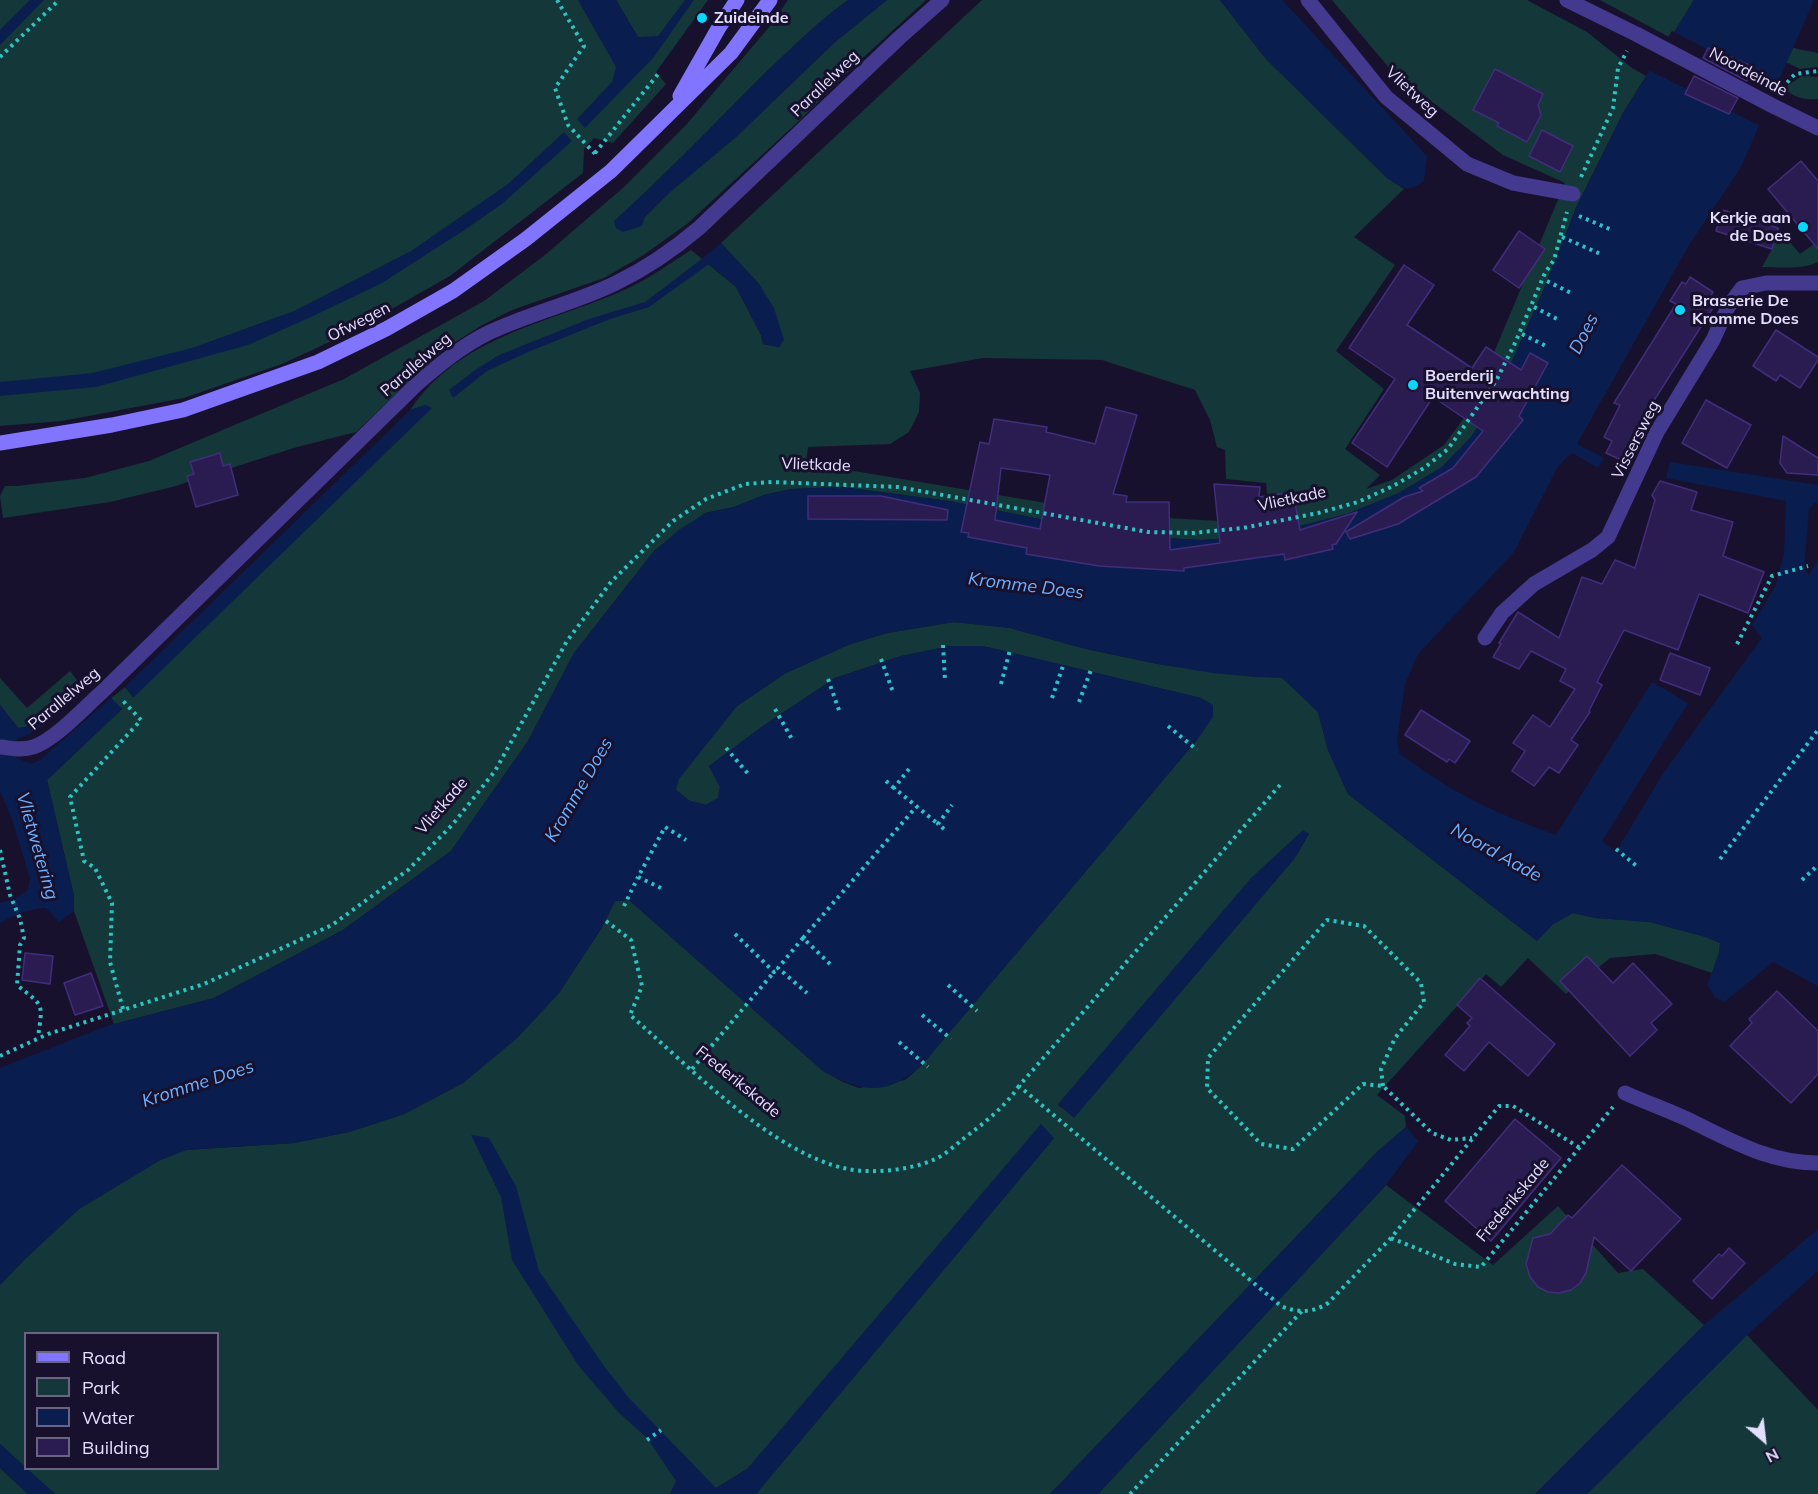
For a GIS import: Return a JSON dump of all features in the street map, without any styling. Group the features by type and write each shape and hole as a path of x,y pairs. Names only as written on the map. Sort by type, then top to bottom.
{"main road":[{"name":"Ofwegen","path":"672,109 737,0"},
{"name":"Ofwegen","path":"0,442 112,425 183,410 318,362 376,334 453,291 526,239 611,171 731,53 770,0"}],"street":[{"name":"Parallelweg","path":"0,747 22,749 34,747 50,738 104,691 446,358 488,333 613,285 653,264 677,248 898,38 942,0"},
{"name":"Vlietweg","path":"1308,0 1386,97 1467,164 1513,183 1573,194"},
{"path":"1567,0 1636,33"},
{"name":"Noordeinde","path":"1636,33 1818,128"},
{"name":"Vissersweg","path":"1485,638 1502,613 1534,584 1592,550 1608,537 1657,432 1713,340 1728,307 1742,288 1766,283 1818,283"},
{"path":"1625,1093 1746,1148 1792,1162 1818,1163"}],"path":[{"path":"0,57 59,0"},
{"path":"557,0 584,46 555,88 568,125 595,153 658,74"},
{"name":"Vlietkade","path":"0,1056 39,1037 204,984 332,925 408,870 453,824 495,771 567,640 611,582 673,521 706,499 745,484 772,482 898,487 1148,532 1193,533 1243,528 1318,513 1358,502 1393,486 1424,468 1448,449 1496,381 1515,343 1545,273 1554,260 1573,194 1613,108 1618,68 1636,33"},
{"path":"1780,91 1795,74 1818,71"},
{"path":"1580,216 1612,230"},
{"path":"1562,237 1603,255"},
{"path":"1547,281 1573,294"},
{"path":"1534,307 1560,320"},
{"path":"1522,334 1548,347"},
{"path":"1737,644 1772,576 1808,566"},
{"path":"943,645 945,680"},
{"path":"1001,684 1010,650"},
{"path":"881,659 893,693"},
{"path":"1052,698 1064,663"},
{"path":"1079,702 1092,667"},
{"path":"828,679 840,713"},
{"path":"104,691 118,697 141,720 70,797 84,861 95,868 112,903 110,962 123,1009"},
{"path":"775,709 793,741"},
{"path":"1168,726 1197,750"},
{"path":"1720,859 1818,730"},
{"path":"726,748 750,776"},
{"path":"894,788 909,769"},
{"path":"886,781 944,829"},
{"name":"Frederikskade","path":"606,921 632,940 642,986 630,1015 745,1115 777,1137 814,1157 849,1169 901,1169 935,1160 1010,1100 1019,1086 1280,786"},
{"path":"938,824 952,805"},
{"path":"692,1069 916,807"},
{"path":"624,906 664,827 686,840"},
{"path":"1616,849 1639,868"},
{"path":"0,850 10,895 20,919 24,938 20,945 17,985 39,1002 41,1008 39,1037"},
{"path":"1802,880 1818,865"},
{"path":"638,878 661,888"},
{"path":"1383,1086 1381,1069 1395,1038 1424,1002 1421,983 1364,926 1327,920 1208,1058 1207,1088 1261,1144 1293,1149 1363,1084 1383,1086 1432,1133 1451,1140 1472,1138"},
{"path":"735,934 774,972"},
{"path":"803,938 830,964"},
{"path":"778,968 807,993"},
{"path":"948,985 977,1011"},
{"path":"922,1014 951,1040"},
{"path":"899,1042 928,1067"},
{"path":"1019,1086 1281,1306 1291,1311 1317,1311 1328,1303 1391,1238 1499,1106 1513,1106 1580,1148"},
{"name":"Frederikskade","path":"1391,1238 1455,1264 1481,1266 1625,1093"},
{"path":"1130,1494 1303,1310"},
{"path":"646,1440 661,1430"}],"green space":[{"path":"0,0 578,0 638,37 616,0 708,0 656,72 666,84 613,143 594,138 584,149 583,173 450,276 353,331 282,364 184,398 62,421 0,426"},
{"path":"788,0 848,0 815,26 765,73 614,222 645,217 670,192 736,137 835,42 887,0 926,0 687,224 642,256 604,278 512,310 482,325 443,350 356,432 297,447 172,487 110,502 3,518 0,496 5,486 85,478 149,461 344,379 484,301 545,255 624,187 686,125 770,26"},
{"path":"982,0 1220,0 1266,59 1387,178 1404,189 1354,237 1395,265 1336,351 1384,389 1345,449 1380,475 1366,489 1392,480 1444,445 1470,410 1565,183 1503,155 1390,69 1332,0 1527,0 1587,32 1632,68 1646,76 1623,113 1576,208 1541,296 1492,406 1471,437 1442,467 1399,493 1347,514 1261,536 1201,540 1126,536 949,501 842,487 791,489 764,495 734,507 705,513 654,551 574,653 528,741 451,851 343,930 214,998 114,1024 74,911 74,896 47,780 122,709 111,698 125,687 133,697 426,405 410,410 430,386 452,366 477,350 531,325 625,290 691,250 736,287 761,335 763,344 780,347 759,284 721,243","holes":["983,358 1102,360 1195,390 1210,420 1217,447 1225,450 1226,479 1266,483 1269,515 1235,522 1118,515 806,463 808,447 890,444 909,432 919,412 920,393 910,371"]},
{"path":"1600,0 1694,0 1671,38"},
{"path":"1793,48 1818,53 1818,67 1800,69 1786,62"},
{"path":"1802,76 1818,77 1818,99 1800,98 1784,88"},
{"path":"1778,228 1800,254 1814,244 1818,246 1818,262 1798,267 1762,267 1772,249"},
{"path":"954,622 1010,628 1086,649 1158,664 1256,677 1282,677 1318,712 1328,750 1348,794 1537,941 1553,924 1573,913 1596,918 1650,922 1720,943 1712,973 1655,954 1610,958 1566,994 1528,958 1501,987 1486,974 1377,1095 1405,1116 1406,1127 1378,1151 1050,1494 756,1494 1054,1138 747,1469 716,1488 676,1482 670,1494 55,1494 28,1470 219,1470 219,1332 24,1332 24,1466 0,1444 0,1285 79,1209 160,1160 186,1150 294,1143 349,1132 404,1114 463,1083 517,1038 559,993 601,929 615,901 629,900 823,1071 859,1088 905,1080 921,1066 1197,740 1201,698 983,646 950,646 901,656 835,678 763,726 709,766 720,787 718,798 706,805 690,801 676,790 678,779 737,706 786,673 848,645 887,633","holes":["1309,834 1294,859 1074,1117 1058,1105"]},
{"path":"70,671 77,680 26,727 18,728 0,705 0,678 27,708"},
{"path":"1386,1185 1493,1265 1558,1206 1618,1273 1643,1269 1704,1325 1535,1494 1098,1494"},
{"path":"1747,1335 1818,1410 1818,1494 1587,1494"},
{"path":"0,1468 28,1494 0,1494"}],"water":[{"path":"30,0 44,0 0,45 0,30"},
{"path":"578,0 616,0 638,37 658,36 685,0 694,0 653,58 585,128 577,119 612,82 616,67"},
{"path":"848,0 887,0 835,42 736,137 670,192 645,216 642,226 623,232 616,228 614,221 765,73 815,26"},
{"path":"1220,0 1282,0 1427,156 1424,181 1413,187 1405,188 1387,178 1266,59"},
{"path":"1694,0 1814,0 1741,167 1689,245 1577,444 1604,458 1598,468 1572,453 1558,466 1514,552 1418,654 1405,684 1397,739 1399,753 1455,791 1513,819 1556,835 1652,682 1688,703 1602,841 1616,852 1664,772 1762,638 1752,625 1776,585 1784,553 1786,501 1666,478 1670,462 1818,485 1818,503 1814,503 1809,509 1804,570 1809,575 1818,559 1818,986 1773,962 1724,1002 1715,997 1707,985 1719,953 1720,943 1650,922 1596,918 1573,913 1553,924 1537,941 1348,794 1328,750 1318,712 1282,678 1212,673 1158,664 1086,649 1010,628 954,622 887,633 848,645 786,673 737,706 679,779 676,790 690,801 706,805 718,798 720,787 709,766 763,726 835,678 901,656 950,646 983,646 1201,698 1213,705 1213,717 1197,740 921,1066 908,1076 885,1087 873,1088 849,1083 823,1071 629,900 615,901 601,929 559,993 517,1038 463,1083 404,1114 349,1132 294,1143 186,1150 160,1160 79,1209 0,1285 0,1068 107,1026 214,998 343,930 451,851 528,741 574,653 654,551 680,529 706,513 734,507 764,495 791,489 842,487 949,501 1126,536 1201,540 1261,536 1347,514 1399,493 1442,467 1471,437 1492,406 1541,296 1576,208 1623,113"},
{"path":"564,132 572,141 502,204 382,283 311,317 248,345 96,387 0,396 0,382 93,373 192,348 294,311 411,251 508,184"},
{"path":"721,243 759,284 774,308 784,340 779,347 763,344 761,335 736,287 709,264 649,307 610,319 487,371 453,398 449,390 499,355 589,319 645,302"},
{"path":"426,405 432,408 134,697 125,687 410,410"},
{"name":"Vlietwetering","path":"77,680 82,685 52,717 35,731 17,738 16,758 31,764 40,760 111,698 122,709 47,780 74,896 74,911 59,922 46,908 22,912 0,923 0,903 16,898 28,890 30,878 12,819 0,791 0,705 18,728 26,727"},
{"path":"1303,830 1309,834 1294,859 1074,1118 1058,1104 1251,878"},
{"path":"1041,1124 1054,1138 756,1494 670,1494 676,1481 647,1438 619,1413 578,1365 512,1260 501,1197 471,1135 489,1138 516,1186 539,1271 604,1366 629,1398 716,1488 747,1469"},
{"path":"1406,1127 1418,1141 1386,1185 1098,1494 1050,1494 1378,1151"},
{"path":"1818,1229 1818,1271 1747,1335 1587,1494 1535,1494 1704,1325"},
{"path":"0,1444 24,1466 24,1470 29,1470 55,1494 28,1494 0,1468"}],"pier":[{"path":"1672,31 1780,86 1762,127 1647,69"}],"building":[{"path":"1708,48 1754,67 1747,81 1703,58"},
{"path":"1495,69 1543,94 1538,105 1541,115 1527,142 1497,126 1499,123 1473,110"},
{"path":"1694,76 1738,98 1729,114 1685,94"},
{"path":"1542,130 1573,146 1560,172 1529,156"},
{"path":"1801,161 1818,181 1818,249 1768,189"},
{"path":"1723,210 1778,228 1772,249 1716,231"},
{"path":"1519,231 1545,249 1519,288 1493,270"},
{"path":"1404,265 1434,285 1407,325 1472,368 1486,347 1521,370 1530,353 1548,363 1519,416 1523,420 1476,477 1398,524 1350,539 1346,532 1404,497 1423,491 1419,488 1453,468 1483,431 1433,397 1387,467 1352,443 1395,379 1349,348"},
{"path":"1690,277 1713,292 1709,299 1716,303 1646,413 1650,415 1628,463 1606,453 1612,441 1604,437 1620,405 1614,403 1676,304 1670,301 1682,282 1686,284"},
{"path":"1776,330 1818,357 1800,388 1780,375 1776,381 1753,366"},
{"path":"1706,400 1751,425 1727,468 1682,443"},
{"path":"1106,407 1137,415 1113,494 1127,496 1126,502 1169,502 1170,550 1220,543 1214,484 1260,487 1259,497 1293,492 1300,530 1357,512 1336,544 1332,545 1333,549 1285,560 1284,554 1184,568 1184,571 1099,566 1026,554 1027,548 968,537 969,533 961,532 980,442 989,444 994,419 1047,427 1046,432 1095,444","holes":["1001,468 1050,475 1040,529 995,520"]},
{"path":"1783,436 1818,458 1818,475 1787,473 1780,463"},
{"path":"220,453 223,466 230,464 238,495 196,507 187,476 194,474 190,462"},
{"path":"1660,481 1697,492 1691,510 1733,522 1723,556 1764,572 1748,613 1699,594 1678,650 1624,630 1597,682 1602,685 1590,712 1571,740 1578,745 1559,773 1549,767 1534,786 1512,771 1525,751 1513,743 1533,715 1550,727 1575,689 1560,681 1566,669 1531,651 1519,669 1493,657 1518,612 1559,638 1582,577 1602,584 1615,560 1635,568 1655,500 1652,495"},
{"path":"808,496 881,496 948,510 947,520 808,519"},
{"path":"1670,653 1710,668 1700,695 1660,680"},
{"path":"1421,710 1470,741 1455,763 1449,759 1447,762 1405,735"},
{"path":"25,953 53,956 50,984 22,980"},
{"path":"1587,956 1613,983 1633,963 1672,1004 1651,1023 1657,1030 1630,1056 1560,981"},
{"path":"91,973 103,1006 75,1015 64,983"},
{"path":"1480,978 1555,1044 1528,1076 1489,1042 1464,1071 1445,1055 1470,1026 1467,1023 1472,1018 1457,1005"},
{"path":"1777,991 1818,1031 1818,1074 1791,1103 1730,1046 1752,1023 1749,1019"},
{"path":"1515,1119 1561,1158 1491,1241 1445,1201"},
{"path":"1622,1165 1681,1219 1631,1271 1594,1237 1586,1273 1580,1283 1571,1290 1559,1293 1548,1292 1538,1287 1530,1277 1526,1264 1533,1238 1550,1234 1568,1215 1572,1218"},
{"path":"1729,1248 1745,1263 1712,1299 1693,1281 1719,1254 1722,1256"}],"place":[{"name":"Zuideinde","path":"702,18"},
{"name":"Kerkje aan de Does","path":"1803,227"},
{"name":"Brasserie De Kromme Does","path":"1680,310"},
{"name":"Boerderij Buitenverwachting","path":"1413,385"}],"water label":[{"name":"Does","path":"1584,334"},
{"name":"Kromme Does","path":"1026,586"},
{"name":"Kromme Does","path":"579,790"},
{"name":"Noord Aade","path":"1496,853"},
{"name":"Kromme Does","path":"198,1084"}]}
